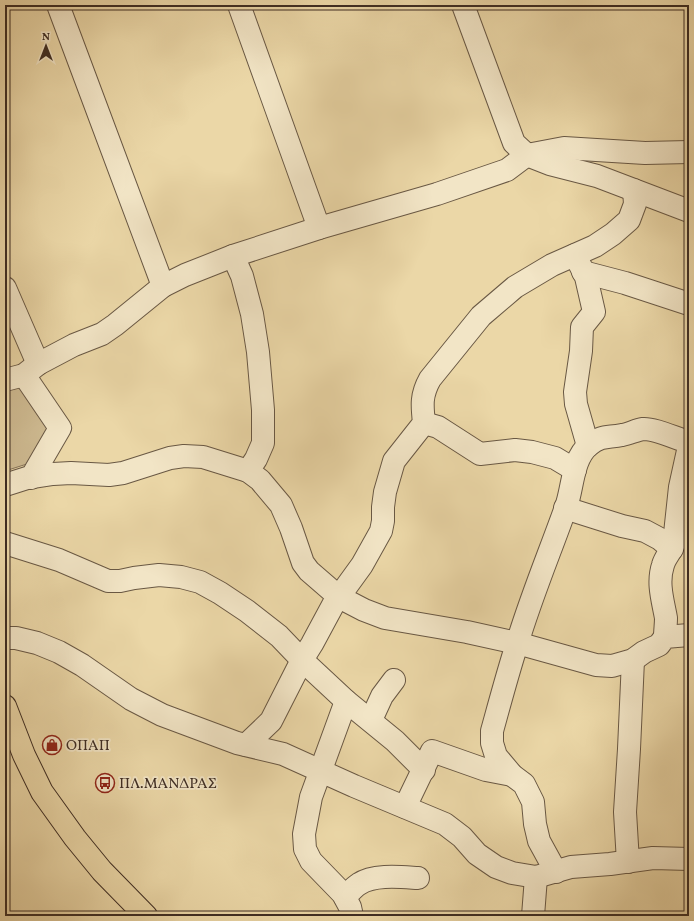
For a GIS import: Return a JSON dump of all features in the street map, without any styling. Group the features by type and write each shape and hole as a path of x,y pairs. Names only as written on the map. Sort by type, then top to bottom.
{"main road":[{"path":"5,706 24,755 42,792 75,838 102,871 146,916"}],"street":[{"path":"58,5 163,286"},
{"path":"239,5 319,228"},
{"path":"463,5 514,143 527,155 550,164 597,176 689,211"},
{"path":"22,373 74,345 102,334 163,286 185,275 233,256 319,228 436,194 507,170 527,155 564,148 644,153 689,152"},
{"path":"579,263 601,242 629,220 634,204 634,190"},
{"path":"233,256 242,276 252,314 258,352 263,410 263,443 256,459 248,471"},
{"path":"579,263 591,296 594,312 582,327 581,351 575,392 576,404 588,446"},
{"path":"246,745 271,721 302,660 333,605 362,565 381,531 385,492 394,461 424,423 422,404 424,390 447,357 481,316 515,287 552,265 579,263 689,304"},
{"path":"5,288 22,373 60,428 31,478"},
{"path":"424,423 438,427 480,454 514,450 532,452 555,458 575,470"},
{"path":"533,916 546,875 535,824 533,802 524,784 512,775 496,756 492,743 492,731 517,643 570,495 575,470 581,454 588,446 600,437 622,435 643,429 659,432 689,442"},
{"path":"5,485 31,478 72,473 116,474 170,458 202,456 248,471 260,480 280,504 291,528 303,563 309,571 339,597 364,610 385,618 467,632 517,643 596,664 612,666 633,660 644,652 659,645 665,637 666,619 663,610 661,576 663,564 672,549 677,529 680,487 689,446"},
{"path":"565,508 622,526 645,530 660,539 672,549"},
{"path":"5,543 59,560 108,581 120,581 159,575 181,577 200,582 247,611 279,636 302,660 346,701 395,741 424,770"},
{"path":"665,637 689,635"},
{"path":"5,638 16,638 37,643 59,652 82,665 130,699 162,715 237,743 283,754 445,824 462,837 477,854 496,867 512,874 546,875 571,867 628,862 653,858 689,859"},
{"path":"628,862 625,812 633,660"},
{"path":"371,720 382,696 394,680"},
{"path":"346,701 311,797 304,834 305,849 311,861 349,907 358,884 367,880 388,877 418,878"},
{"path":"405,807 432,751 486,770 512,775"}],"shaded area":[{"path":"20,384 48,428 30,463 5,471 5,388"}],"place":[{"name":"ΟΠΑΠ","path":"52,745"},
{"name":"ΠΛ.ΜΑΝΔΡΑΣ","path":"105,783"}]}
